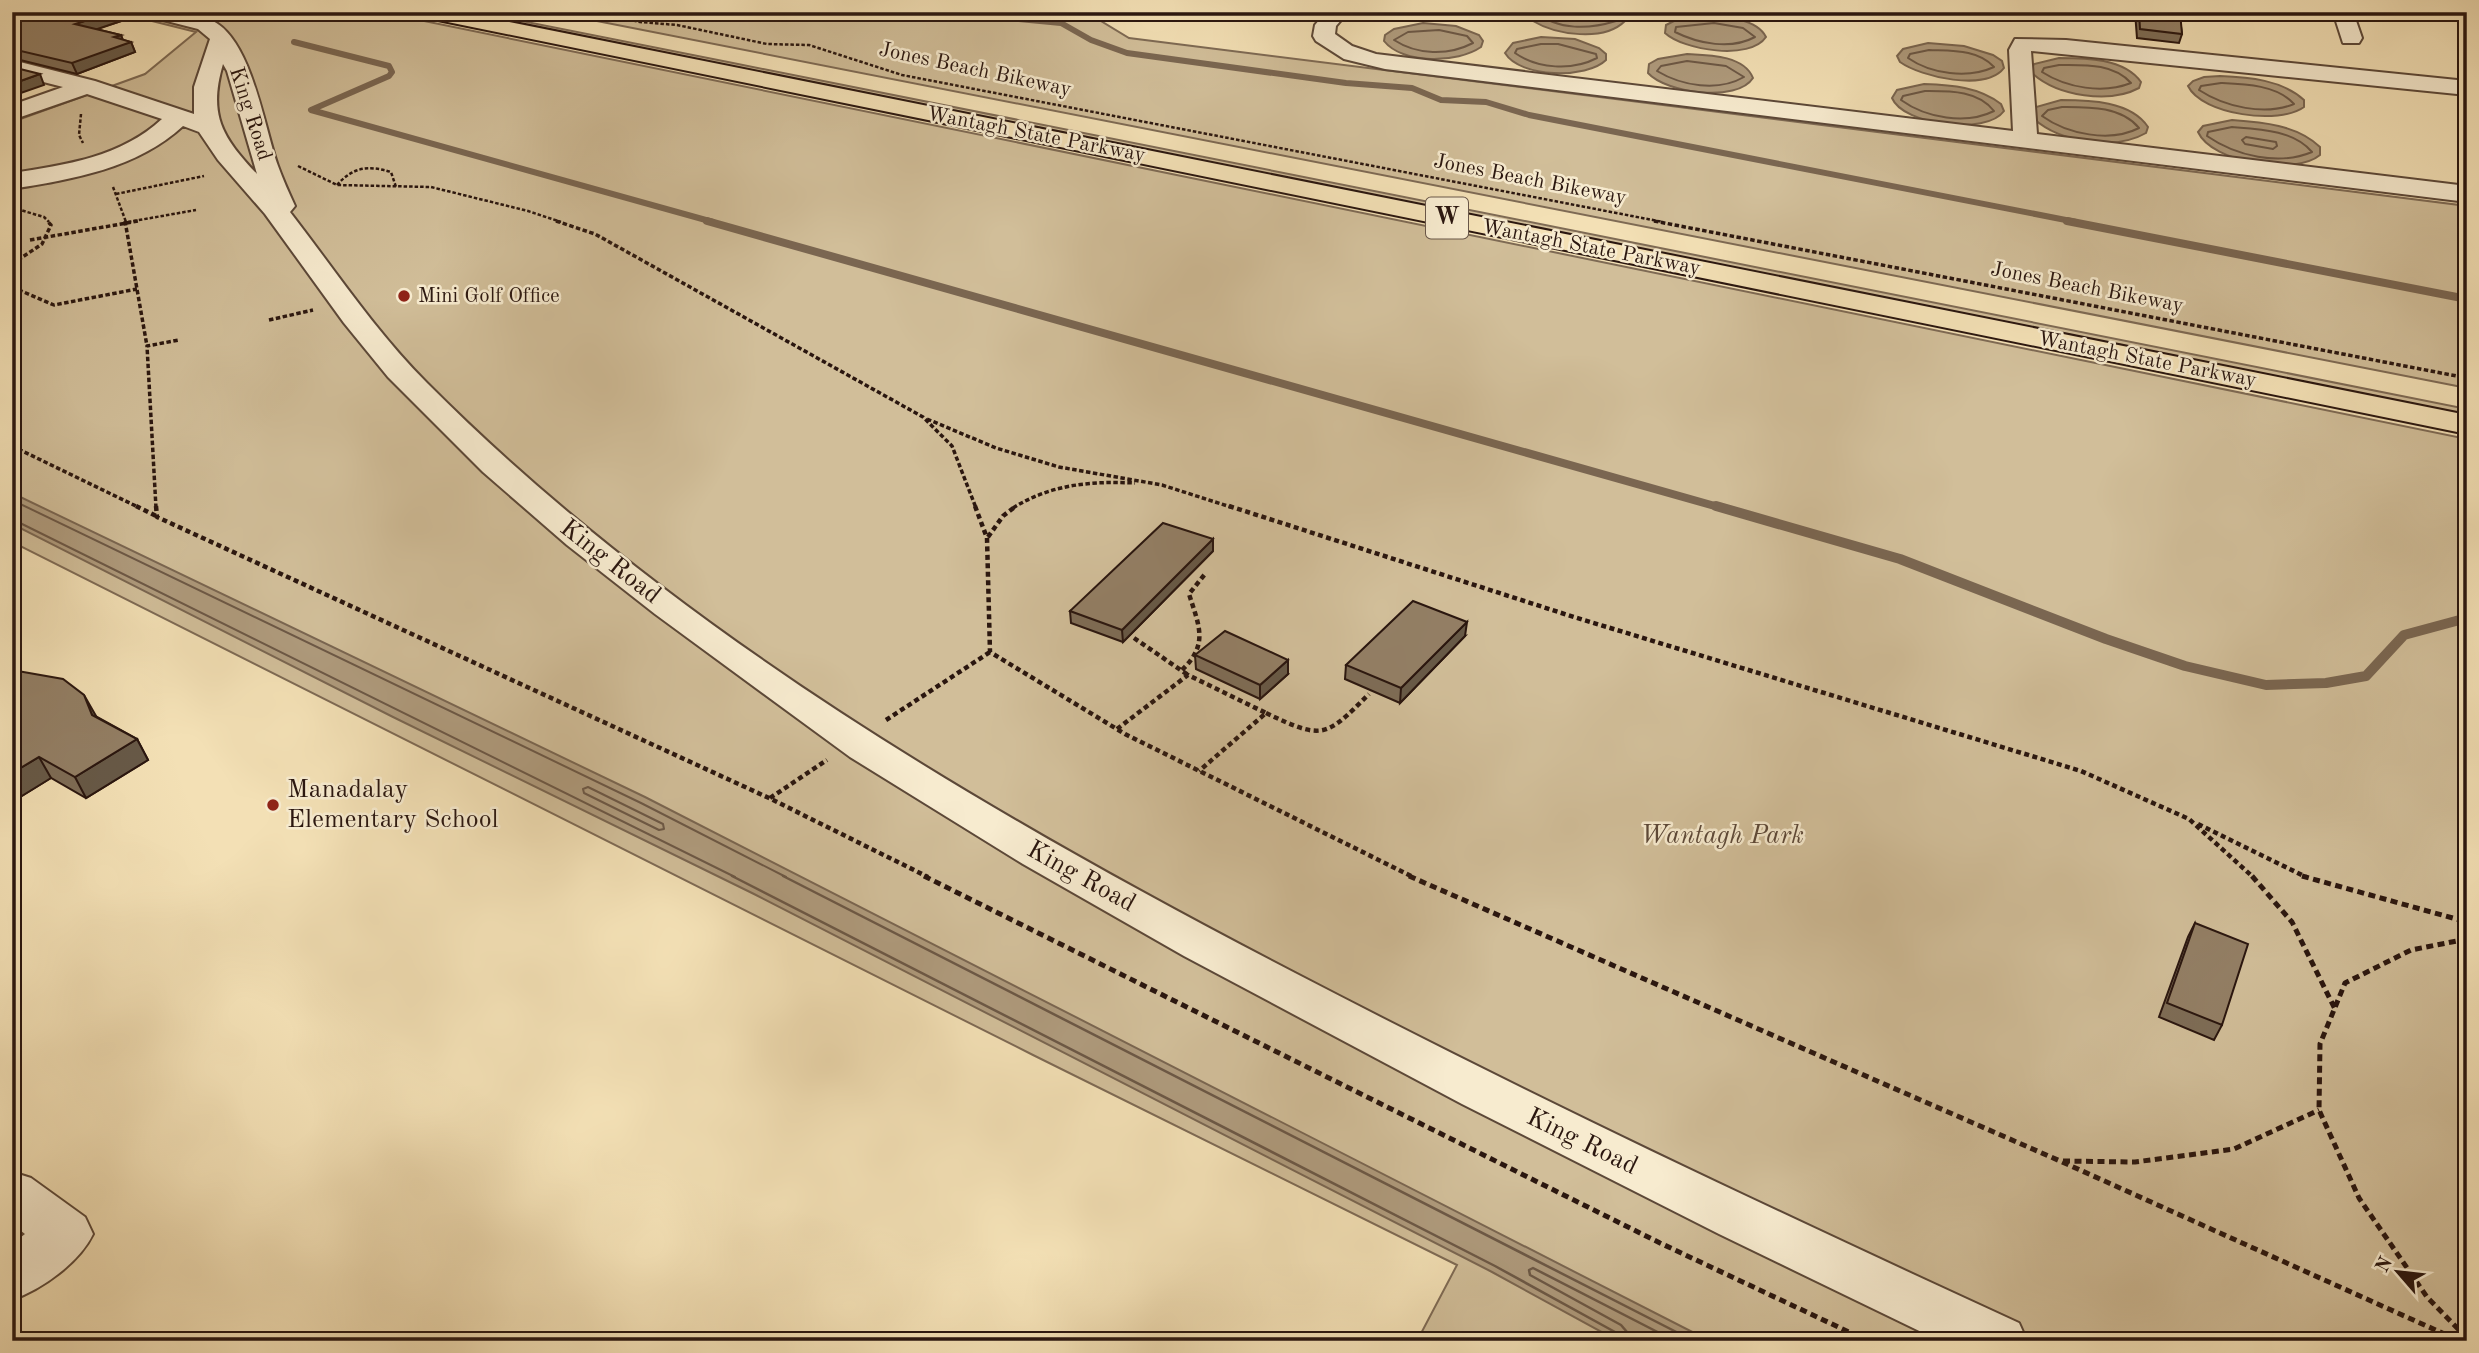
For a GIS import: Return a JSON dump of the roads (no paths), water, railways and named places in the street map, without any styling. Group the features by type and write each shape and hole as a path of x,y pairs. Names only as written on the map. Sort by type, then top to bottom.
{"highway":[{"name":"Wantagh State Parkway","path":"428,12 2467,425"},
{"name":"Wantagh State Parkway","path":"518,12 1973,300"}],"street":[{"name":"King Road","path":"153,12 205,25 221,37 237,71 266,166 291,231"},
{"path":"1338,12 1326,25 1324,36 1334,46 1352,56 2467,194"},
{"path":"2343,12 2351,38"},
{"name":"King Road","path":"221,37 204,105 211,128 233,163 291,231 343,303 411,384 542,508 601,557 701,631 879,757 1043,857 1236,963 1495,1099 1788,1243 1999,1341"},
{"path":"2025,140 2020,50 2023,44 2066,46 2467,88"},
{"path":"12,67 87,86 211,128"},
{"path":"12,113 87,86"},
{"path":"12,181 72,172 103,164 160,135 180,116"},
{"path":"12,1194 66,1234 12,1276"}],"water":[{"path":"1530,12 1621,12 1625,21 1605,32 1567,33 1533,21"},
{"path":"1702,16 1746,22 1761,30 1766,37 1746,49 1732,51 1686,44 1665,33 1666,25 1674,21"},
{"path":"1423,23 1456,26 1479,35 1483,41 1481,47 1459,56 1431,59 1404,54 1384,41 1385,35 1394,29"},
{"path":"1541,37 1575,39 1599,48 1606,54 1606,60 1584,70 1554,73 1524,67 1505,53 1513,43"},
{"path":"1928,43 1964,46 1993,55 2002,61 2004,68 1995,75 1969,81 1937,77 1900,62 1897,56 1903,49"},
{"path":"1687,54 1715,56 1734,61 1748,70 1753,78 1745,86 1717,93 1670,86 1648,73 1649,64 1658,59"},
{"path":"2059,58 2092,59 2125,68 2141,82 2139,88 2113,96 2084,95 2056,88 2033,74 2031,70 2034,64"},
{"path":"2204,77 2254,79 2286,88 2304,100 2304,107 2278,115 2242,114 2209,104 2196,96 2188,86"},
{"path":"1924,84 1974,90 1993,98 2001,104 2004,111 1994,119 1980,123 1945,124 1912,115 1899,107 1892,98 1897,90"},
{"path":"2061,100 2096,102 2120,107 2141,118 2148,127 2146,133 2119,142 2088,141 2058,133 2034,119 2032,113 2036,107"},
{"path":"2232,120 2290,129 2320,147 2320,155 2292,165 2255,163 2219,152 2206,143 2198,132 2203,126"},
{"path":"12,493 645,797 1710,1341 1618,1341 1492,1272 754,894 393,717 12,524"}],"waterway":[{"path":"948,12 1061,23 1091,40 1127,53 1346,83 1412,88 1441,100 1486,102 1529,115 2076,222"},
{"path":"294,42 389,66 392,72 389,76 311,110 713,222"},
{"path":"707,221 1722,508"},
{"path":"2067,221 2467,299"},
{"path":"1716,506 1900,559 2106,639 2185,666 2266,685 2326,683 2366,676 2404,635 2467,618"}],"place":[{"name":"Mini Golf Office","path":"404,296"},
{"name":"Manadalay Elementary School","path":"273,805"}],"park label":[{"name":"Wantagh Park","path":"1722,836"}]}
